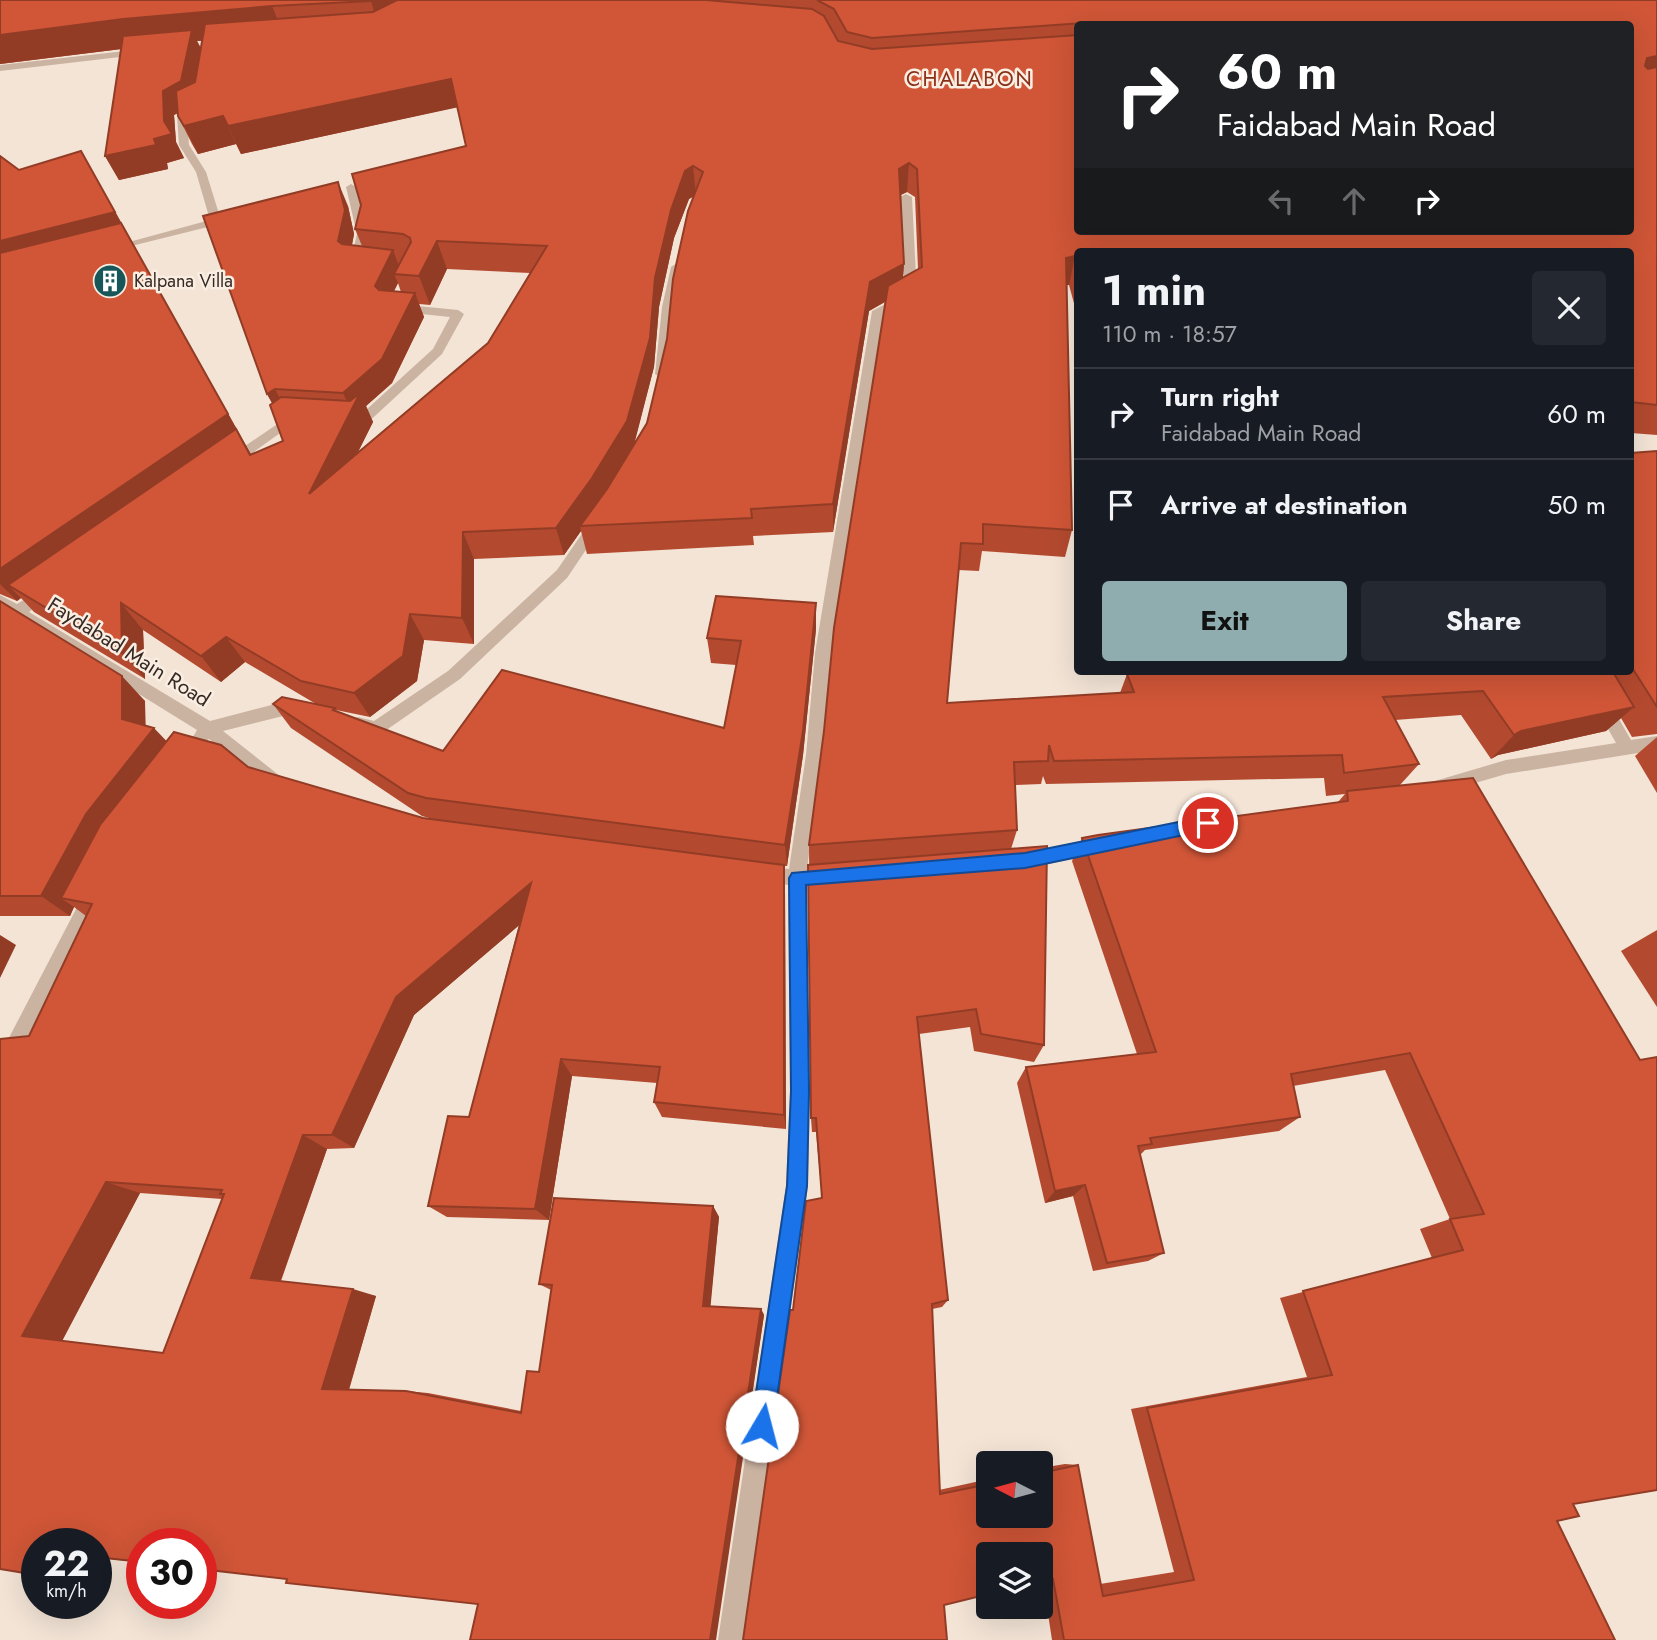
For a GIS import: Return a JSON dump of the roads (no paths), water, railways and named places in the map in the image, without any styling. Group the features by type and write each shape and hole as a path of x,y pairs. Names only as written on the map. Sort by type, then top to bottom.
{"street":[{"path":"0,68 148,52"},
{"path":"202,96 200,109 182,115 184,145 201,172 216,222"},
{"path":"352,187 363,234 356,263 379,265"},
{"path":"731,1640 797,1186 800,1091 797,878 814,755 822,653 878,311 911,296 906,197"},
{"path":"98,254 239,216"},
{"path":"657,390 663,367 668,307 680,253"},
{"path":"332,422 359,425 438,351 458,314 393,308 398,298"},
{"path":"213,474 292,418 305,419"},
{"path":"338,719 376,728 454,675 562,574 606,510"},
{"path":"19,611 54,587"},
{"name":"Faydabad Main Road","path":"0,601 208,728 192,748"},
{"path":"1586,675 1626,747"},
{"path":"208,728 287,708 313,714"},
{"path":"208,728 277,785 302,792"},
{"path":"1423,792 1506,767 1657,743"},
{"path":"1012,862 1117,842"},
{"path":"742,871 797,878 851,874"},
{"path":"0,1076 101,879"}],"place":[{"name":"Kalpana Villa","path":"110,281"}],"district":[{"name":"CHALABON","path":"970,79"}]}
